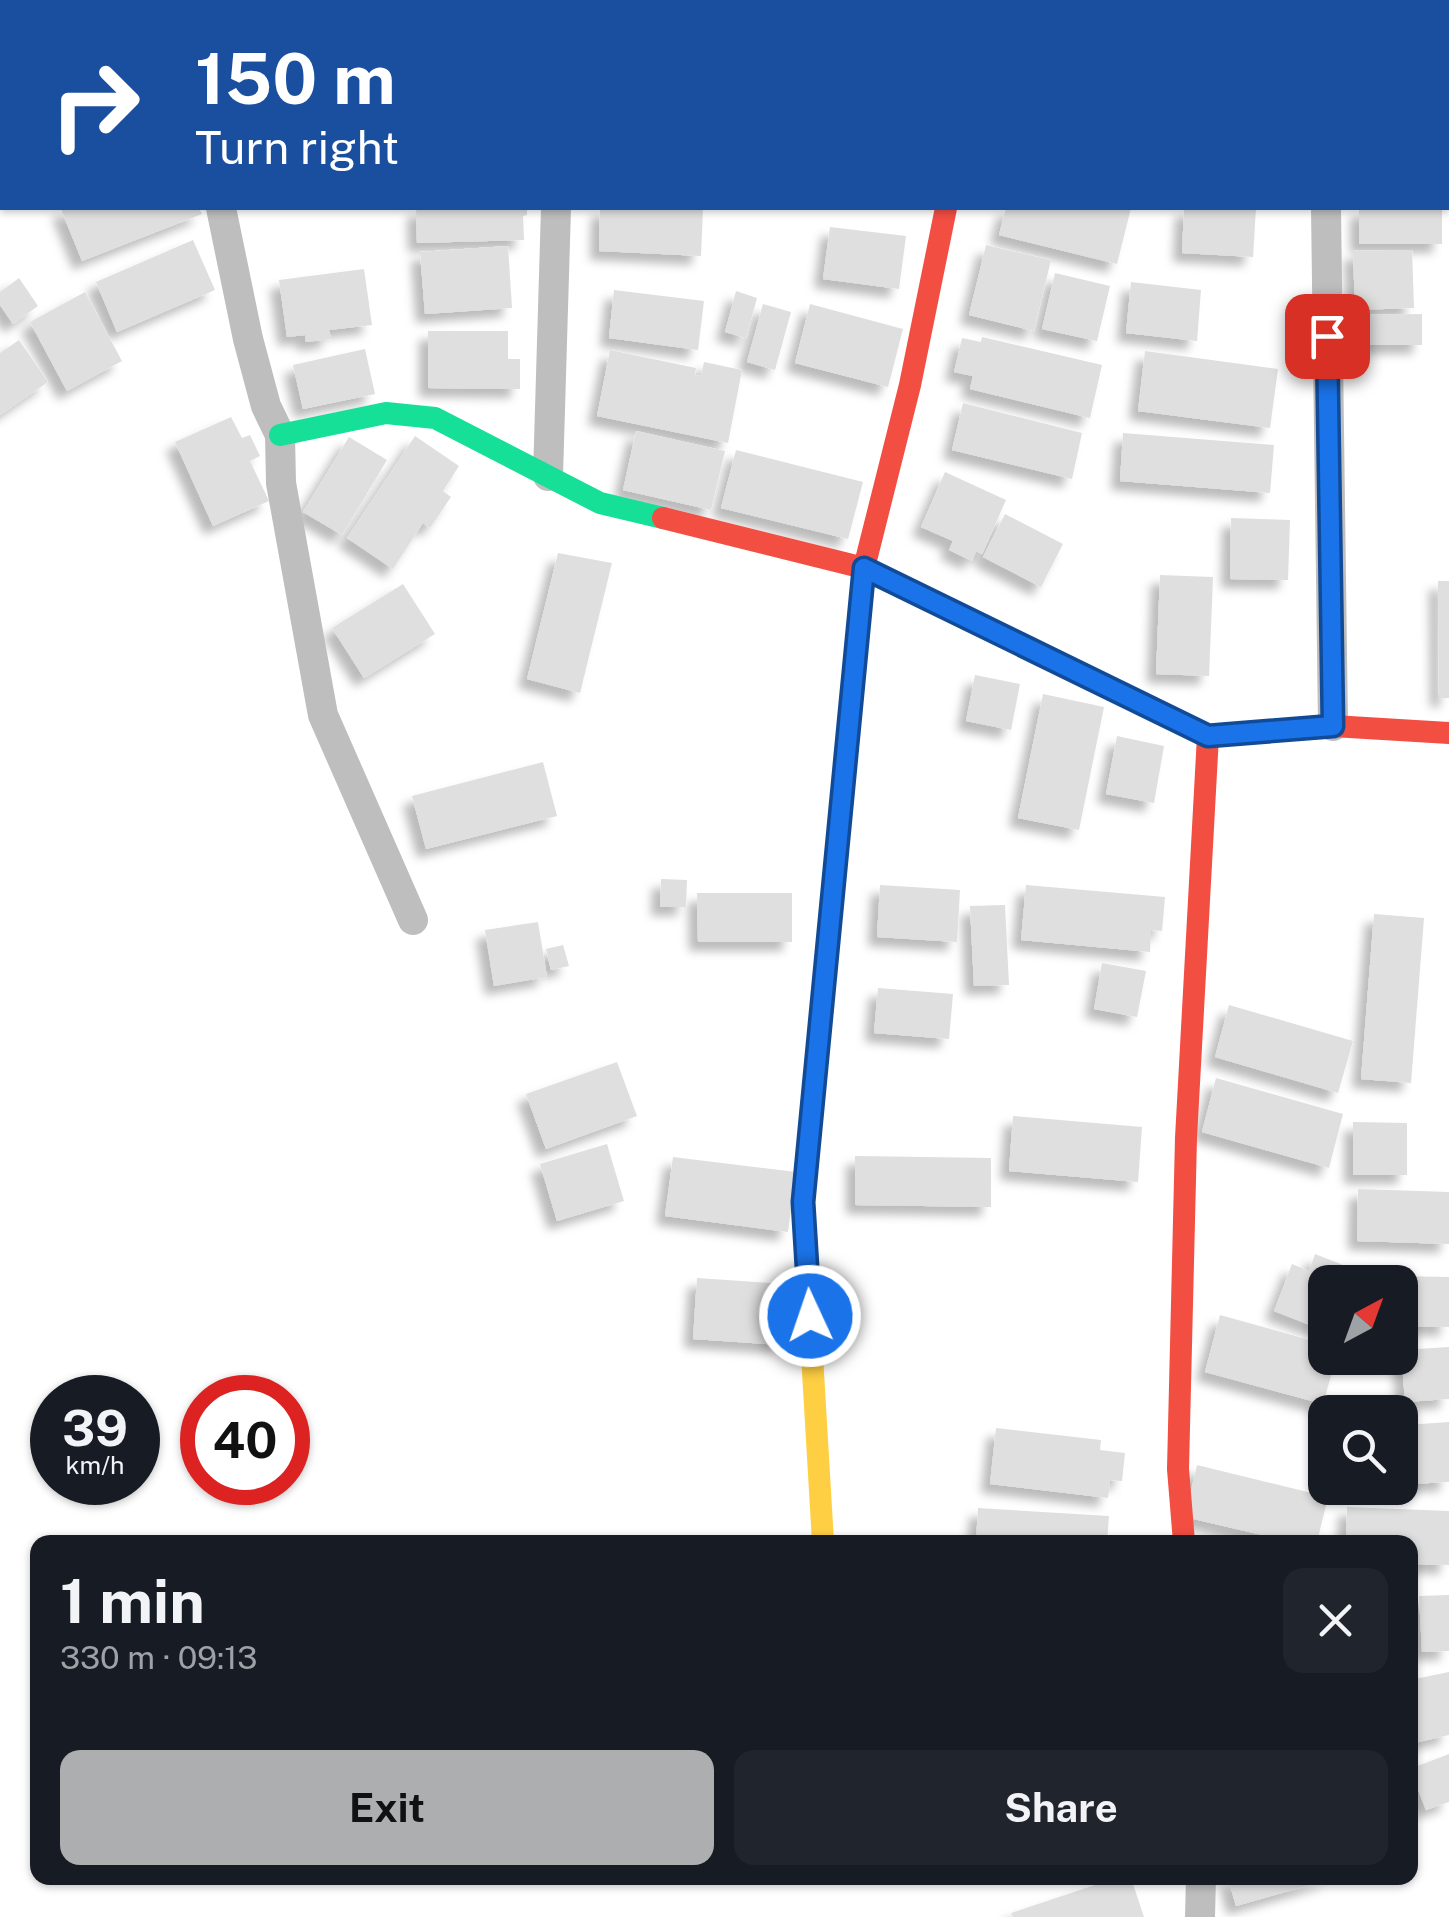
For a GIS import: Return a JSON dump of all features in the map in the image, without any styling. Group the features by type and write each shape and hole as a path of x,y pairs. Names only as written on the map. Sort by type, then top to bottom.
{"street":[{"path":"221,210 252,356 266,406 280,435 280,483 323,715 412,920"},
{"path":"548,476 556,210"},
{"path":"823,1535 803,1202 864,568 910,385 946,210"},
{"path":"1326,210 1333,726"},
{"path":"280,435 386,413 435,418 600,503 864,568 1208,736 1333,726 1449,733"},
{"path":"1183,1535 1178,1469 1186,1138 1208,736"},
{"path":"1200,1917 1201,1885"}],"building":[{"path":"61,210 200,210 202,214 82,261"},
{"path":"416,210 527,210 523,216 524,240 417,243"},
{"path":"600,210 703,210 701,256 599,251"},
{"path":"1005,210 1130,210 1117,264 999,235"},
{"path":"1184,210 1256,210 1253,257 1182,253"},
{"path":"1359,210 1442,210 1442,244 1359,244"},
{"path":"830,227 906,236 899,289 823,279"},
{"path":"193,240 215,290 117,332 96,282"},
{"path":"986,245 1051,260 1034,331 969,315"},
{"path":"508,246 512,308 425,314 420,252"},
{"path":"1412,250 1414,308 1355,310 1353,251"},
{"path":"364,269 372,325 329,330 331,339 306,342 305,335 287,337 279,280"},
{"path":"1055,273 1110,286 1097,341 1042,329"},
{"path":"19,278 38,306 13,324 0,305 0,292"},
{"path":"1131,282 1201,290 1197,341 1126,333"},
{"path":"614,290 704,301 698,350 609,338"},
{"path":"736,291 757,298 746,338 725,332"},
{"path":"85,292 122,361 67,391 30,322"},
{"path":"763,304 791,312 775,370 747,362"},
{"path":"810,304 903,329 888,387 795,363"},
{"path":"1422,314 1422,345 1358,345 1357,315"},
{"path":"428,331 508,331 508,359 520,359 520,389 428,388"},
{"path":"982,337 1102,365 1090,418 970,389 973,376 954,372 962,338 981,342"},
{"path":"19,340 48,382 0,415 0,353"},
{"path":"365,349 375,394 303,409 293,365"},
{"path":"610,350 696,368 695,375 701,376 704,362 742,370 728,443 597,416"},
{"path":"1145,351 1278,369 1270,428 1138,411"},
{"path":"963,403 1082,433 1072,479 952,450"},
{"path":"231,417 242,438 250,435 260,456 250,461 269,501 213,526 175,442"},
{"path":"636,431 725,451 711,510 623,490"},
{"path":"1123,433 1274,445 1270,493 1120,481"},
{"path":"415,436 459,466 443,491 451,497 430,528 423,523 393,569 347,538"},
{"path":"349,437 387,460 342,535 303,512"},
{"path":"736,450 863,482 848,539 721,508"},
{"path":"945,472 1006,500 982,554 976,551 972,561 949,550 953,541 921,527"},
{"path":"1005,514 1063,544 1041,587 983,557"},
{"path":"1231,518 1290,520 1288,580 1230,579"},
{"path":"558,553 612,563 580,693 527,679"},
{"path":"1160,575 1213,577 1209,676 1156,674"},
{"path":"1438,581 1449,581 1449,698 1439,698"},
{"path":"403,584 435,634 364,678 332,628"},
{"path":"975,675 1020,684 1011,730 966,721"},
{"path":"1043,694 1104,707 1079,830 1018,818"},
{"path":"1117,736 1164,746 1154,803 1106,794"},
{"path":"543,762 557,816 426,849 412,796"},
{"path":"661,879 687,880 686,907 660,907"},
{"path":"880,885 960,890 957,942 877,937"},
{"path":"1026,885 1165,897 1162,931 1151,930 1150,952 1021,940"},
{"path":"697,893 792,893 792,942 698,942"},
{"path":"1005,905 1009,985 974,986 970,906"},
{"path":"1374,914 1424,918 1411,1083 1361,1079"},
{"path":"538,922 547,977 494,986 485,930"},
{"path":"563,945 569,966 551,970 546,949"},
{"path":"1102,963 1146,971 1137,1017 1094,1009"},
{"path":"878,988 953,994 949,1039 874,1033"},
{"path":"1229,1005 1353,1041 1338,1093 1215,1057"},
{"path":"617,1062 637,1116 546,1149 526,1094"},
{"path":"1216,1078 1343,1114 1329,1168 1202,1132"},
{"path":"1013,1116 1142,1127 1138,1182 1009,1171"},
{"path":"1353,1122 1407,1123 1407,1175 1353,1175"},
{"path":"607,1144 624,1201 557,1221 540,1164"},
{"path":"855,1156 991,1158 991,1207 855,1205"},
{"path":"673,1157 796,1172 788,1232 665,1216"},
{"path":"1358,1189 1449,1192 1449,1244 1357,1241"},
{"path":"1315,1254 1343,1265 1311,1265"},
{"path":"1292,1264 1308,1271 1308,1324 1274,1311"},
{"path":"1418,1276 1449,1277 1449,1327 1418,1326"},
{"path":"697,1278 785,1284 781,1345 693,1339"},
{"path":"1220,1315 1308,1339 1308,1375 1331,1375 1326,1395 1308,1395 1308,1400 1205,1372"},
{"path":"1449,1347 1449,1399 1418,1401 1418,1395 1404,1395 1403,1375 1418,1375 1418,1349"},
{"path":"1449,1422 1449,1482 1418,1484 1418,1424"},
{"path":"996,1428 1101,1440 1100,1450 1125,1453 1122,1481 1110,1480 1108,1498 990,1484"},
{"path":"1197,1465 1308,1492 1308,1505 1326,1505 1319,1535 1262,1535 1185,1517"},
{"path":"1347,1507 1449,1511 1449,1565 1418,1564 1418,1535 1346,1535"},
{"path":"978,1508 1109,1516 1108,1535 976,1535"},
{"path":"1449,1595 1449,1651 1422,1652 1419,1596"},
{"path":"1449,1672 1449,1735 1418,1742 1418,1678"},
{"path":"1449,1754 1449,1802 1426,1810 1418,1790 1418,1766"},
{"path":"1095,1885 1133,1885 1144,1917 1013,1917 1011,1913"},
{"path":"1230,1885 1310,1885 1236,1906"}],"traffic: fast":[{"path":"280,435 386,413 435,418 600,503 663,518"}],"traffic: slow":[{"path":"823,1535 803,1202 837,845"}],"traffic: jam":[{"path":"837,845 864,568 910,385 946,210"},
{"path":"663,518 864,568 1208,736 1333,726 1449,733"},
{"path":"1183,1535 1178,1469 1186,1138 1208,736"}],"route":[{"path":"810,1316 803,1202 864,568 1208,736 1333,726 1327,336"}]}
